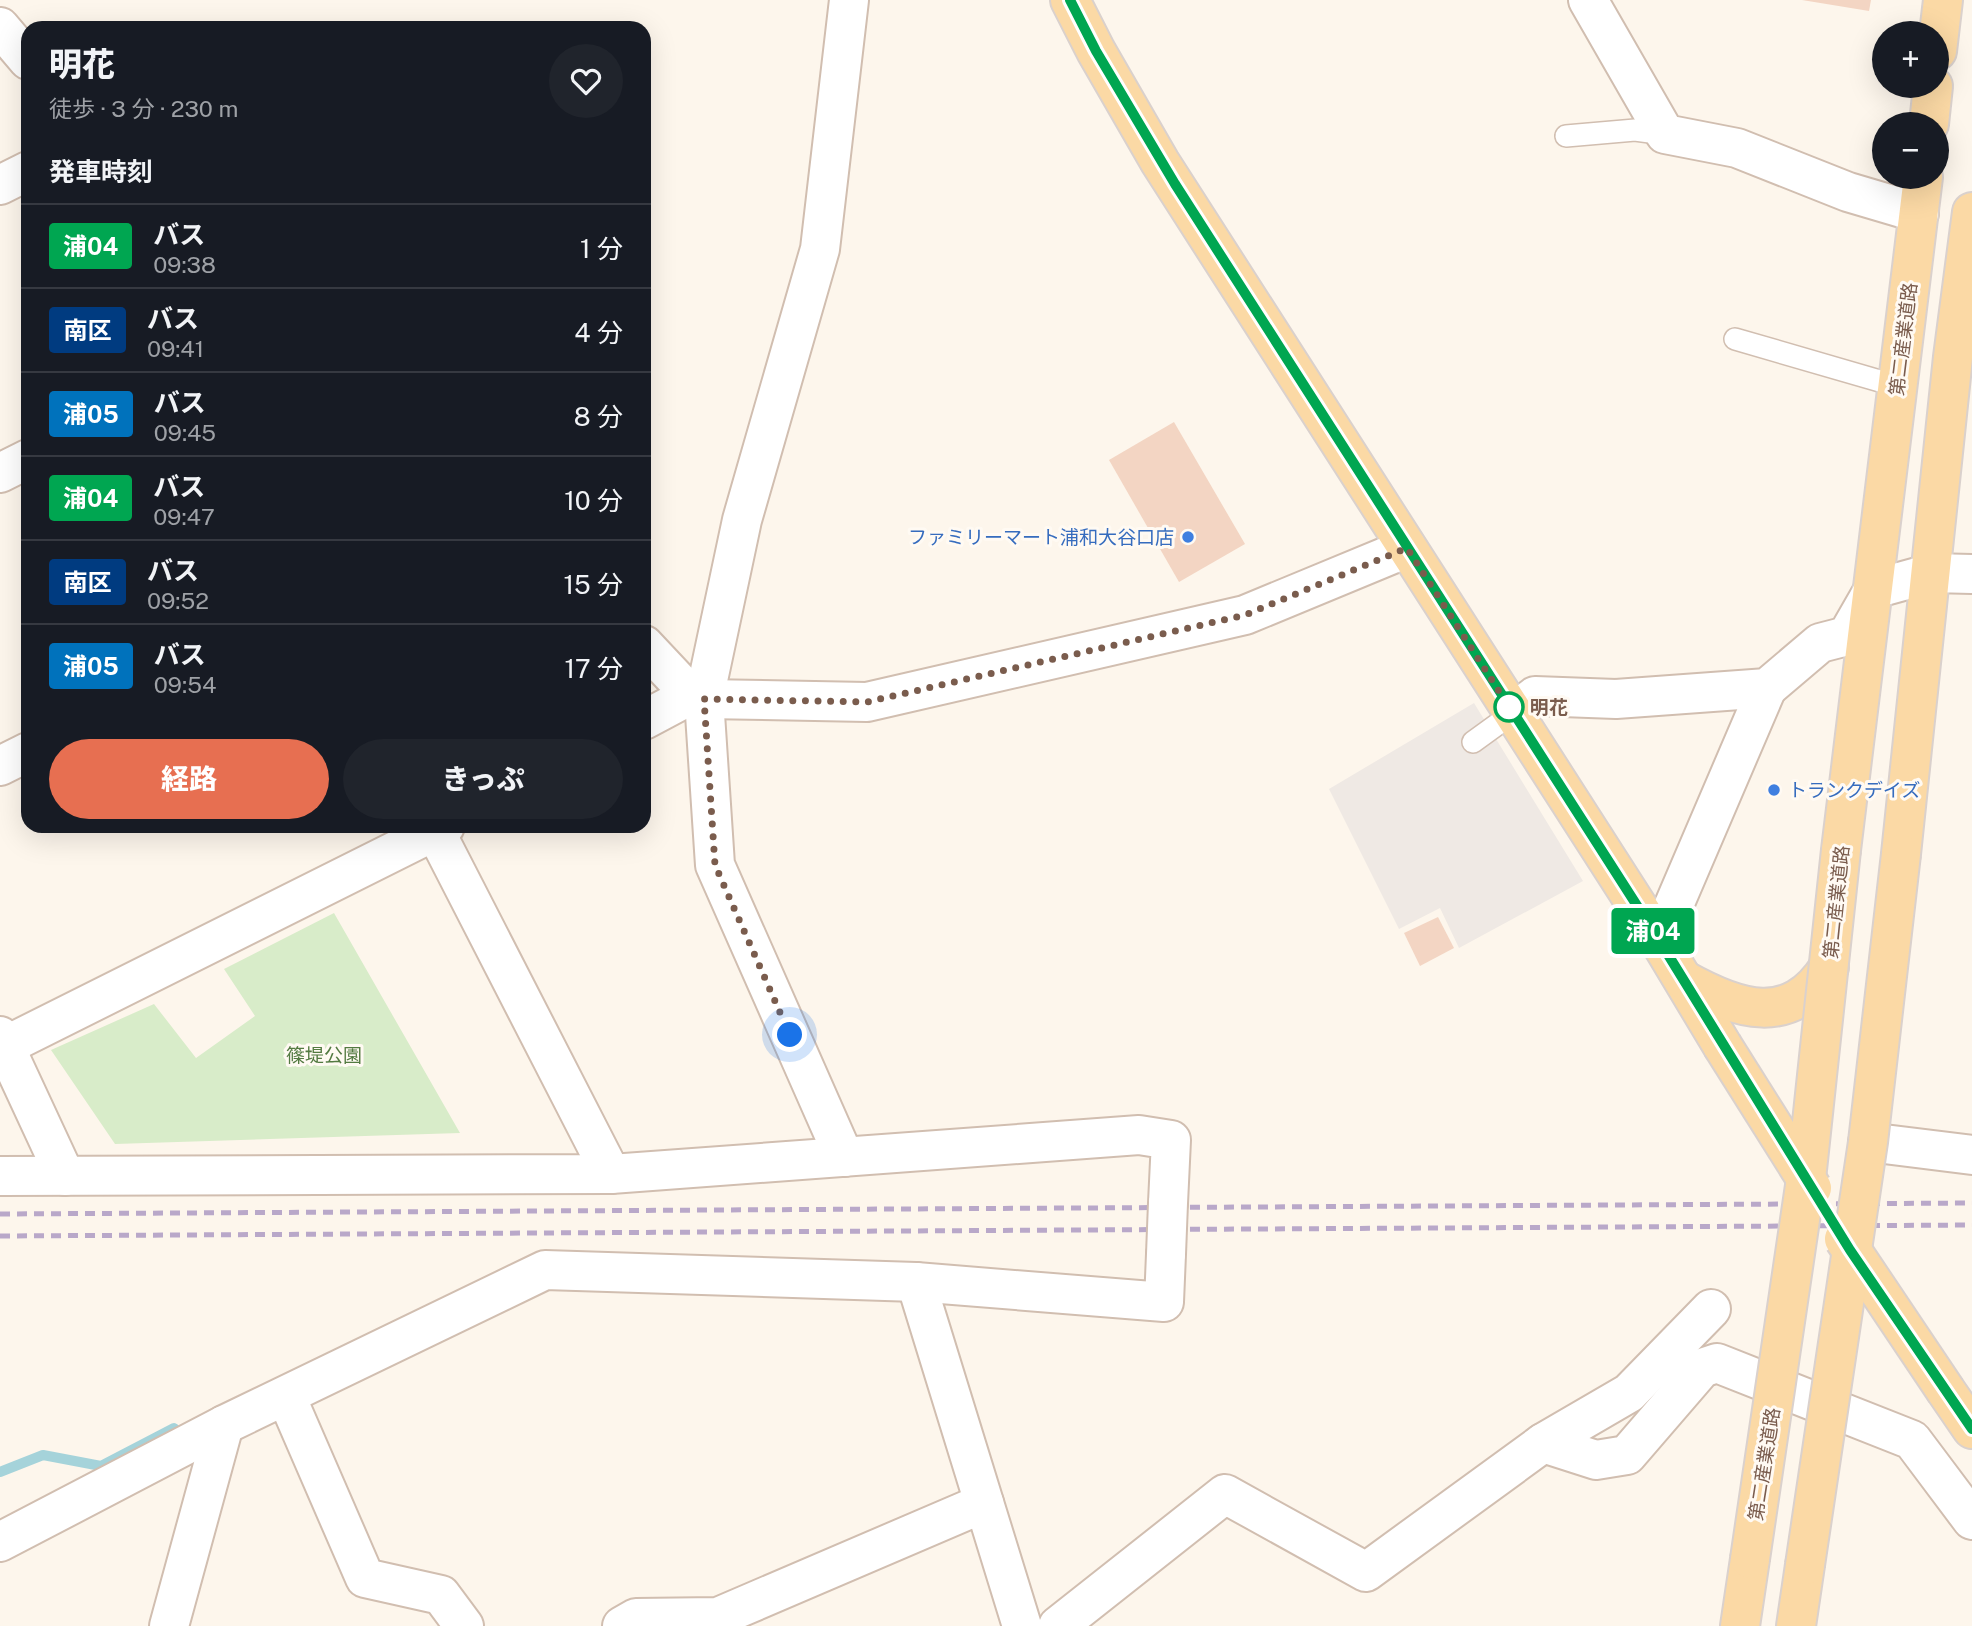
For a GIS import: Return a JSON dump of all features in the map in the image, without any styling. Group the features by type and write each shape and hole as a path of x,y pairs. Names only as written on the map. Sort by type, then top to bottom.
{"main road":[{"path":"1070,0 1160,162 1659,940 1850,1250 1972,1429"},
{"path":"1941,21 1943,0"},
{"name":"第二産業道路","path":"1740,1626 1807,1179 1841,850 1921,195"},
{"path":"1796,1626 1868,1142 1932,573 1963,358 1972,212"},
{"path":"1684,981 1736,1005 1760,1007 1788,1004 1806,995 1818,985 1829,967"}],"street":[{"path":"844,1157 715,865 697,697 742,520 820,249 849,0"},
{"path":"1588,0 1665,134 1737,148 1847,192 1921,195"},
{"path":"0,27 21,52"},
{"path":"0,185 21,174"},
{"path":"0,474 21,463"},
{"path":"651,717 697,697 867,702 1245,615 1407,548"},
{"path":"1659,940 1767,688 1820,643 1847,636 1874,589 1932,573 1972,574"},
{"path":"651,652 697,697"},
{"path":"1513,713 1535,696 1616,699 1767,688"},
{"path":"0,766 21,756"},
{"path":"65,1176 3,1041 430,833"},
{"path":"442,833 611,1174"},
{"path":"0,1176 611,1174 1139,1135 1171,1140 1164,1302 916,1282 545,1270 218,1429 0,1542"},
{"path":"1868,1142 1972,1155"},
{"path":"916,1282 1021,1626"},
{"path":"1058,1626 1226,1494 1366,1572 1544,1443 1629,1393 1711,1310"},
{"path":"1544,1443 1596,1461 1627,1455 1702,1368 1717,1363 1912,1440 1972,1520"},
{"path":"286,1396 365,1578 441,1595 464,1626"},
{"path":"169,1626 218,1429"},
{"path":"622,1626 636,1619 718,1617 984,1503"}],"lane":[{"path":"1566,136 1636,130 1665,134"},
{"path":"1735,339 1897,386"},
{"path":"1473,742 1513,713"}],"shaded area":[{"path":"1474,703 1583,881 1459,948 1440,908 1399,929 1329,789"}],"green space":[{"name":"篠堤公園","path":"334,913 460,1133 115,1144 51,1050 154,1004 196,1058 255,1016 224,969"}],"building":[{"path":"1802,0 1871,0 1869,11"},
{"path":"1174,422 1245,544 1179,582 1109,460"},
{"path":"1438,917 1454,948 1420,966 1404,933"}],"waterway":[{"path":"0,1472 43,1455 101,1466 174,1428 183,1437"}],"railway":[{"path":"0,1214 1972,1203"},
{"path":"0,1236 1972,1225"}],"bus line":[{"name":"浦04","path":"1070,0 1160,162 1659,940 1850,1250 1972,1429"}],"place":[{"name":"ファミリーマート浦和大谷口店","path":"1188,537"},
{"name":"明花","path":"1509,707"},
{"name":"トランクデイズ","path":"1774,790"}],"route":[{"path":"790,1035 715,865 704,699 867,702 1245,615 1407,548 1513,713 1509,707"}]}
